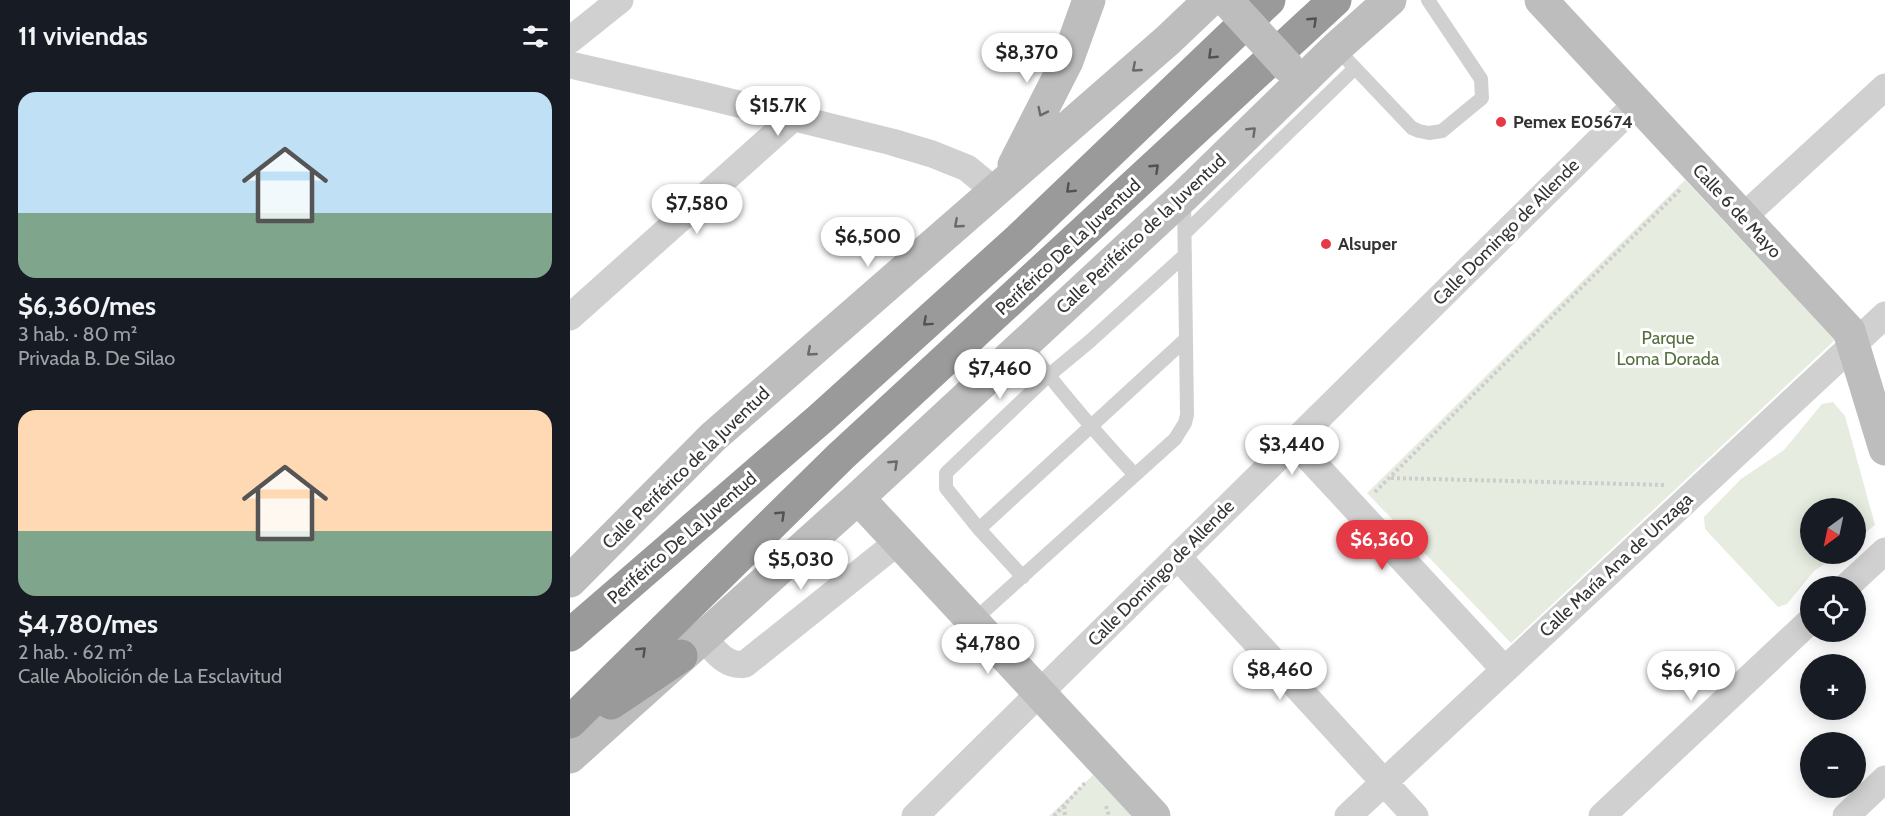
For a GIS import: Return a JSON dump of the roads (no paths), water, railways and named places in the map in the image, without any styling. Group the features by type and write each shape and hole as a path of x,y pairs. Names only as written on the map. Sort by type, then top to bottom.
{"highway":[{"name":"Periférico De La Juventud","path":"570,635 820,419 1010,246 1269,0"},
{"name":"Periférico De La Juventud","path":"570,722 841,456 1335,0"},
{"path":"570,731 692,647"}],"main road":[{"path":"999,187 1024,149 1067,61 1089,0"},
{"name":"Calle Periférico de la Juventud","path":"570,757 858,498 1184,196 1295,74 1345,58 1390,0"},
{"name":"Calle 6 de Mayo","path":"1540,0 1848,331 1885,449"},
{"path":"1222,1 1295,74"},
{"name":"Calle Periférico de la Juventud","path":"570,580 713,437 1168,40 1222,1"},
{"path":"858,498 1155,816"}],"street":[{"path":"570,40 620,0"},
{"path":"570,65 845,129 932,154 967,168 999,187"},
{"path":"1743,217 1885,87"},
{"name":"Calle Domingo de Allende","path":"915,816 1637,103"},
{"path":"570,317 793,118"},
{"name":"Calle María Ana de Unzaga","path":"1348,816 1885,315"},
{"path":"1294,442 1504,669"},
{"path":"692,647 733,665 746,664 899,542"},
{"path":"1858,576 1885,551"},
{"path":"1178,556 1415,816"},
{"path":"1602,816 1800,630"},
{"path":"1846,816 1885,779"}],"lane":[{"path":"1185,233 1345,58 1412,128 1419,131 1430,134 1442,131 1482,98 1481,79 1428,0"},
{"path":"973,621 1175,439 1185,423 1187,415 1184,196"},
{"path":"1023,577 979,529 946,488 946,473 1048,376 1185,255"},
{"path":"979,529 1186,339"},
{"path":"1024,342 1048,376 1091,428 1135,475"}],"place":[{"name":"Pemex E05674","path":"1501,122"},
{"name":"Alsuper","path":"1326,244"}],"park label":[{"name":"Parque Loma Dorada","path":"1668,348"}]}
